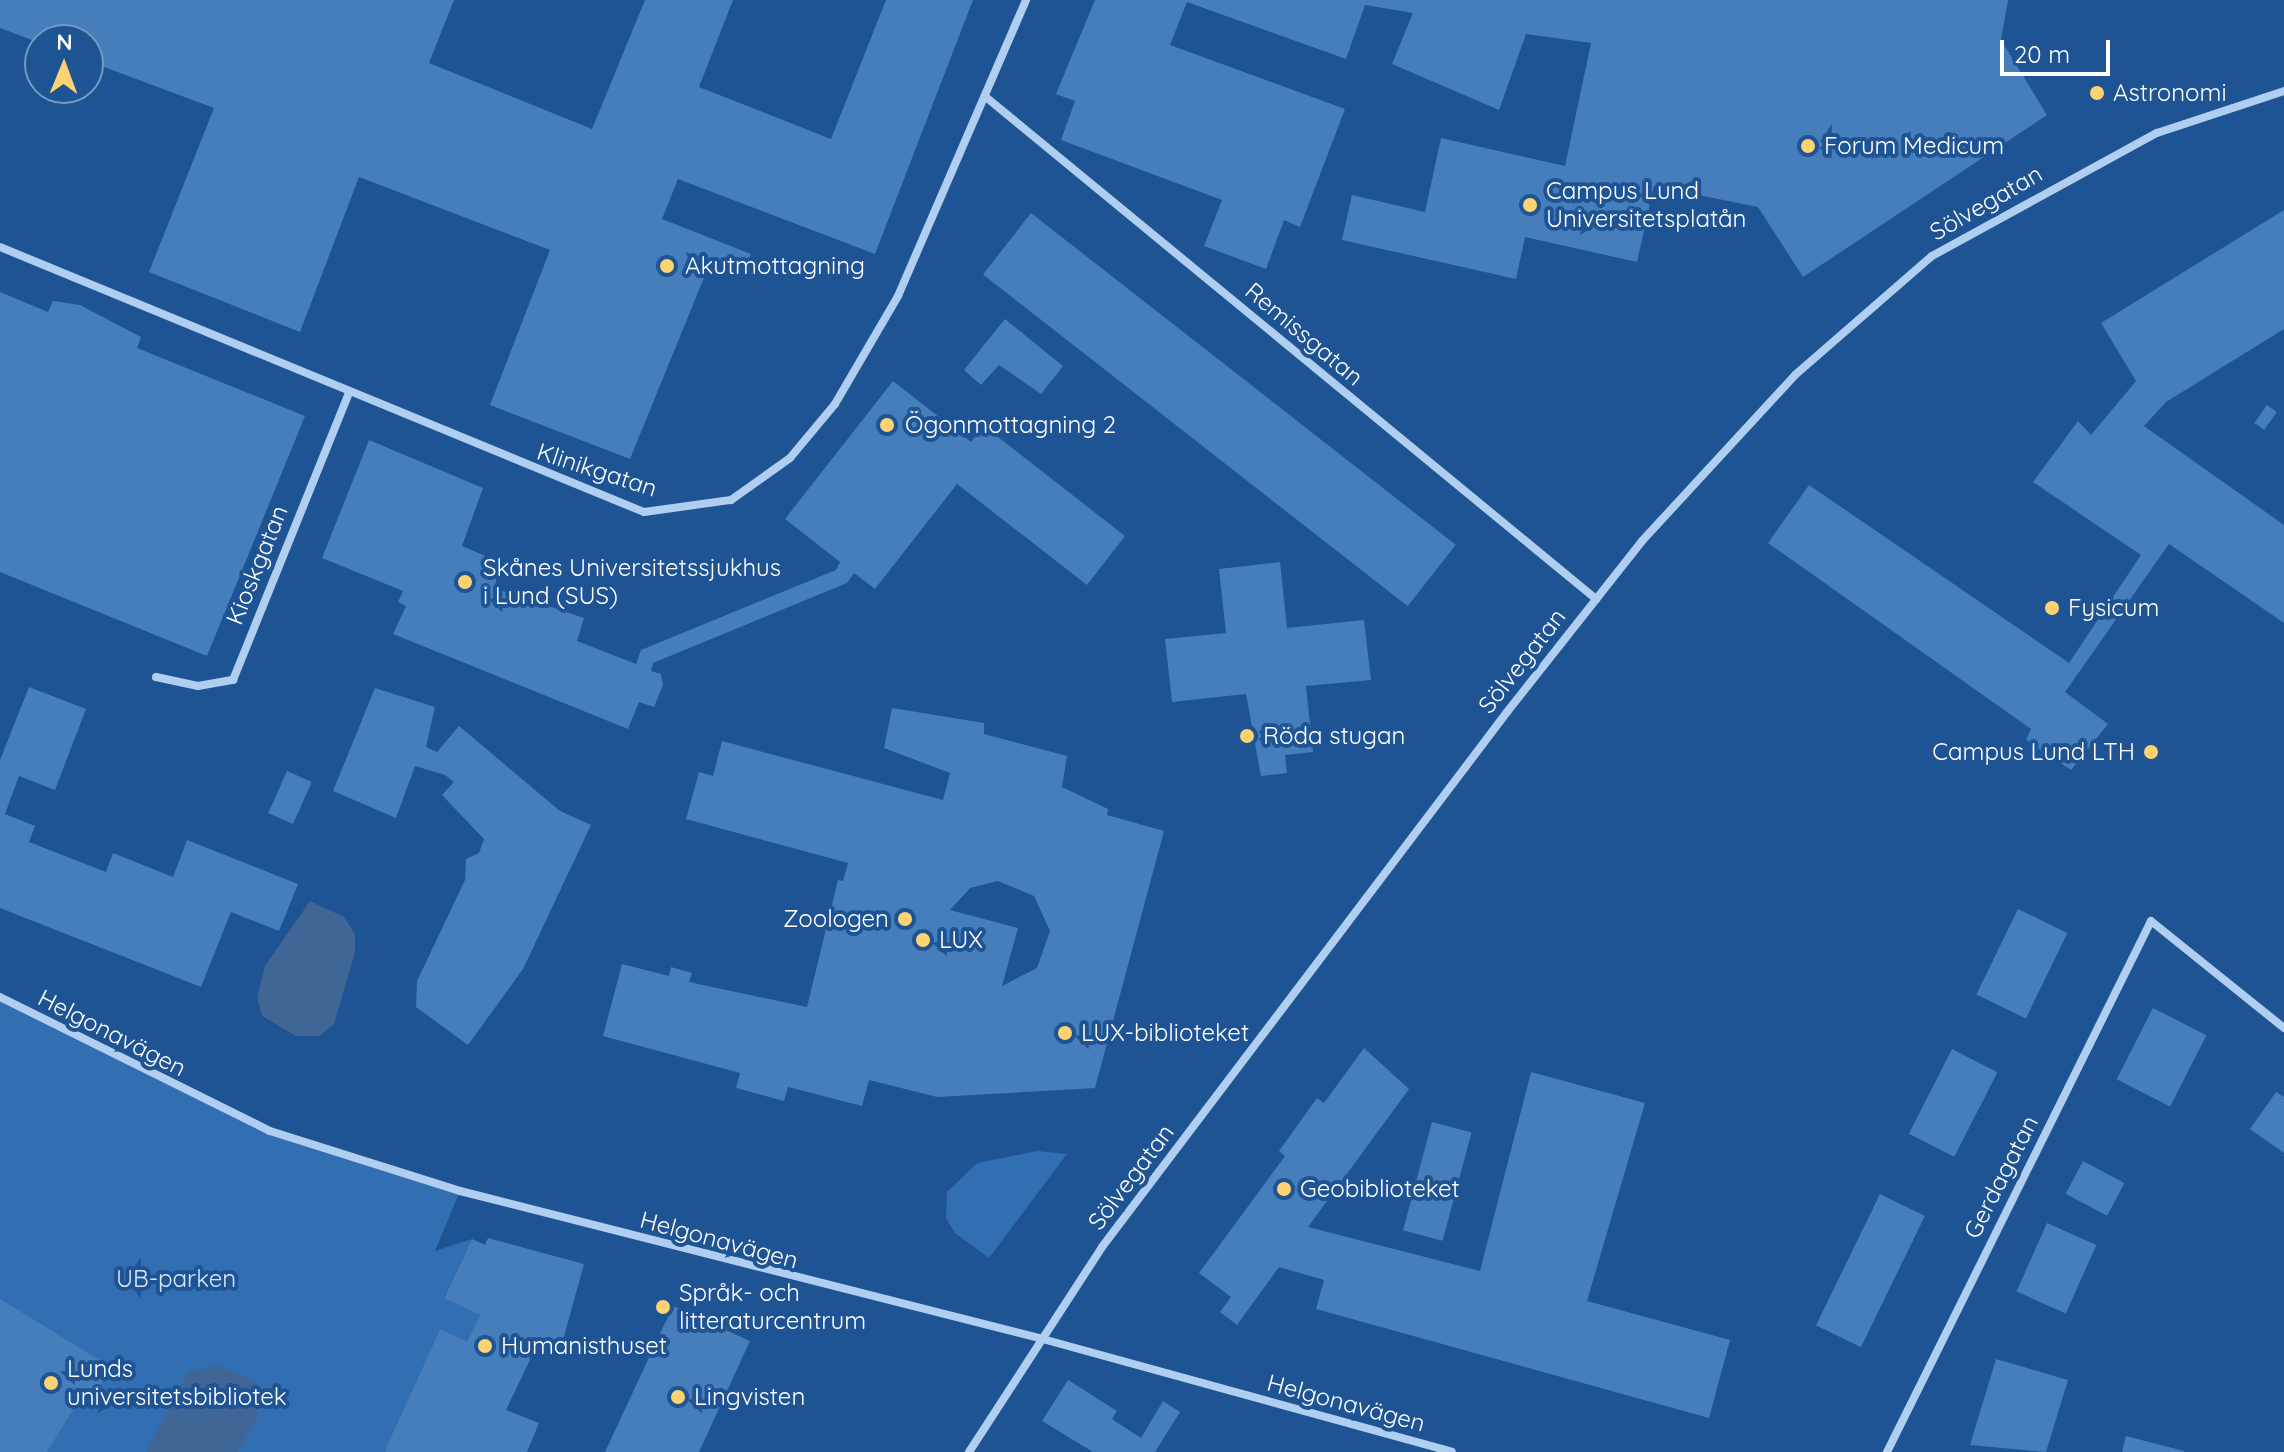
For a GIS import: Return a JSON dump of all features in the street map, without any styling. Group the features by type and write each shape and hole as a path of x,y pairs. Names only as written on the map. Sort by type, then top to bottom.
{"street":[{"name":"Klinikgatan","path":"0,247 644,512 731,500 790,458 835,404 898,296 987,98 1026,0"},
{"name":"Sölvegatan","path":"969,1452 1039,1338 1596,599 1795,375 1932,256 2157,133 2284,91"},
{"name":"Remissgatan","path":"987,98 1596,599"},
{"name":"Kioskgatan","path":"156,677 198,686 233,680 349,393"},
{"name":"Gerdagatan","path":"1887,1452 2151,921 2284,1028"},
{"name":"Helgonavägen","path":"0,997 270,1131 514,1206 990,1331 1039,1338 1452,1452"}],"green space":[{"name":"UB-parken","path":"0,997 270,1131 460,1191 435,1251 472,1239 444,1297 480,1315 467,1341 440,1329 384,1452 0,1452"},
{"path":"1037,1151 1067,1154 989,1258 955,1233 946,1218 947,1192 977,1163"}],"shaded area":[{"path":"310,901 344,917 355,934 355,952 334,1024 320,1036 296,1036 262,1016 257,997 265,966"},
{"path":"217,1365 258,1384 257,1419 237,1452 146,1452 188,1372"}],"building":[{"path":"0,0 454,0 429,63 592,129 645,0 733,0 699,87 831,139 886,0 973,0 875,254 678,179 662,219 751,254 742,277 710,263 630,459 490,405 550,250 359,177 300,332 149,272 214,108 104,67 104,24 24,24 24,37 0,28"},
{"path":"1095,0 2008,0 2001,40 2047,115 1803,277 1758,207 1654,186 1637,262 1525,237 1516,279 1342,240 1352,195 1425,212 1441,138 1565,166 1591,43 1526,34 1499,110 1392,64 1413,13 1365,5 1346,59 1187,2 1170,45 1345,109 1300,227 1284,220 1266,269 1204,246 1222,200 1061,140 1075,101 1056,94"},
{"path":"2284,210 2284,329 2166,402 2144,426 2284,525 2284,623 2169,544 2065,692 2108,724 2071,770 2026,740 2031,729 1768,543 1809,485 2069,663 2141,555 2033,482 2078,421 2091,435 2136,381 2101,323"},
{"path":"1031,213 1456,545 1408,606 983,274"},
{"path":"0,292 48,312 53,301 80,305 141,337 137,348 305,416 207,656 0,572"},
{"path":"1005,319 1063,366 1041,394 999,365 981,385 964,370"},
{"path":"893,381 971,442 984,426 1125,536 1087,585 957,484 875,589 854,573 847,583 653,663 651,671 661,674 663,685 654,707 639,702 628,729 393,634 406,606 398,602 403,591 322,558 369,440 483,488 462,546 502,563 494,588 584,618 577,641 636,664 641,650 836,570 840,562 785,519"},
{"path":"2267,405 2277,412 2264,430 2254,423"},
{"path":"1280,562 1287,628 1364,620 1371,680 1306,686 1313,752 1285,755 1287,773 1261,776 1246,694 1172,702 1165,639 1226,633 1219,569"},
{"path":"29,687 86,709 55,790 19,776 5,814 35,826 29,842 106,872 113,853 173,877 187,840 298,884 279,931 231,912 201,987 0,908 0,760"},
{"path":"375,688 435,707 426,747 437,752 459,726 560,811 591,825 523,969 468,1045 416,1007 417,981 465,880 466,859 479,853 484,839 442,795 454,782 445,775 415,766 396,818 333,791"},
{"path":"892,708 984,723 984,734 1067,756 1062,787 1108,809 1107,815 1164,831 1095,1088 937,1097 869,1080 862,1106 788,1087 784,1101 736,1088 740,1073 603,1036 622,964 669,976 671,967 692,973 689,982 807,1007 838,880 843,881 848,863 686,819 699,772 713,776 722,741 943,800 950,773 884,748","holes":["998,881 1034,896 1050,931 1037,968 1002,986 1018,928 950,910 970,888"]},
{"path":"287,771 312,782 293,824 268,813"},
{"path":"2018,909 2067,933 2026,1018 1976,994"},
{"path":"2153,1008 2206,1035 2170,1107 2117,1079"},
{"path":"1364,1048 1409,1089 1308,1227 1480,1271 1531,1072 1645,1103 1587,1301 1730,1340 1709,1418 1316,1309 1324,1280 1279,1267 1237,1325 1220,1312 1231,1297 1199,1273 1285,1156 1279,1151 1317,1098 1324,1103"},
{"path":"1952,1049 1997,1072 1954,1157 1909,1134"},
{"path":"2276,1092 2284,1097 2284,1153 2250,1129"},
{"path":"1432,1122 1472,1133 1443,1241 1403,1230"},
{"path":"2083,1161 2124,1183 2107,1216 2066,1194"},
{"path":"1880,1194 1925,1216 1861,1347 1816,1325"},
{"path":"2047,1223 2096,1245 2066,1313 2016,1292"},
{"name":"Humanisthuset","path":"488,1238 584,1264 560,1351 539,1341 506,1410 539,1423 527,1452 384,1452 440,1329 467,1341 480,1315 444,1298 472,1239 485,1245"},
{"name":"Lunds universitetsbibliotek","path":"0,1299 111,1367 89,1403 80,1398 47,1452 0,1452"},
{"name":"Lingvisten","path":"673,1306 750,1341 699,1452 605,1452"},
{"path":"1996,1359 2068,1380 2046,1452 1970,1445"},
{"path":"1068,1380 1117,1411 1112,1419 1141,1438 1163,1401 1180,1412 1155,1452 1093,1452 1042,1421"},
{"path":"2126,1436 2184,1451 2184,1452 2122,1452"}],"place":[{"name":"Astronomi","path":"2097,93"},
{"name":"Forum Medicum","path":"1808,146"},
{"name":"Campus Lund Universitetsplatån","path":"1530,205"},
{"name":"Akutmottagning","path":"667,266"},
{"name":"Ögonmottagning 2","path":"887,425"},
{"name":"Skånes Universitetssjukhus i Lund (SUS)","path":"465,582"},
{"name":"Fysicum","path":"2052,608"},
{"name":"Röda stugan","path":"1247,736"},
{"name":"Campus Lund LTH","path":"2151,752"},
{"name":"Zoologen","path":"905,919"},
{"name":"LUX","path":"923,940"},
{"name":"LUX-biblioteket","path":"1065,1033"},
{"name":"Geobiblioteket","path":"1284,1189"},
{"name":"Språk- och litteraturcentrum","path":"663,1307"},
{"name":"Humanisthuset","path":"485,1346"},
{"name":"Lunds universitetsbibliotek","path":"51,1383"},
{"name":"Lingvisten","path":"678,1397"}]}
